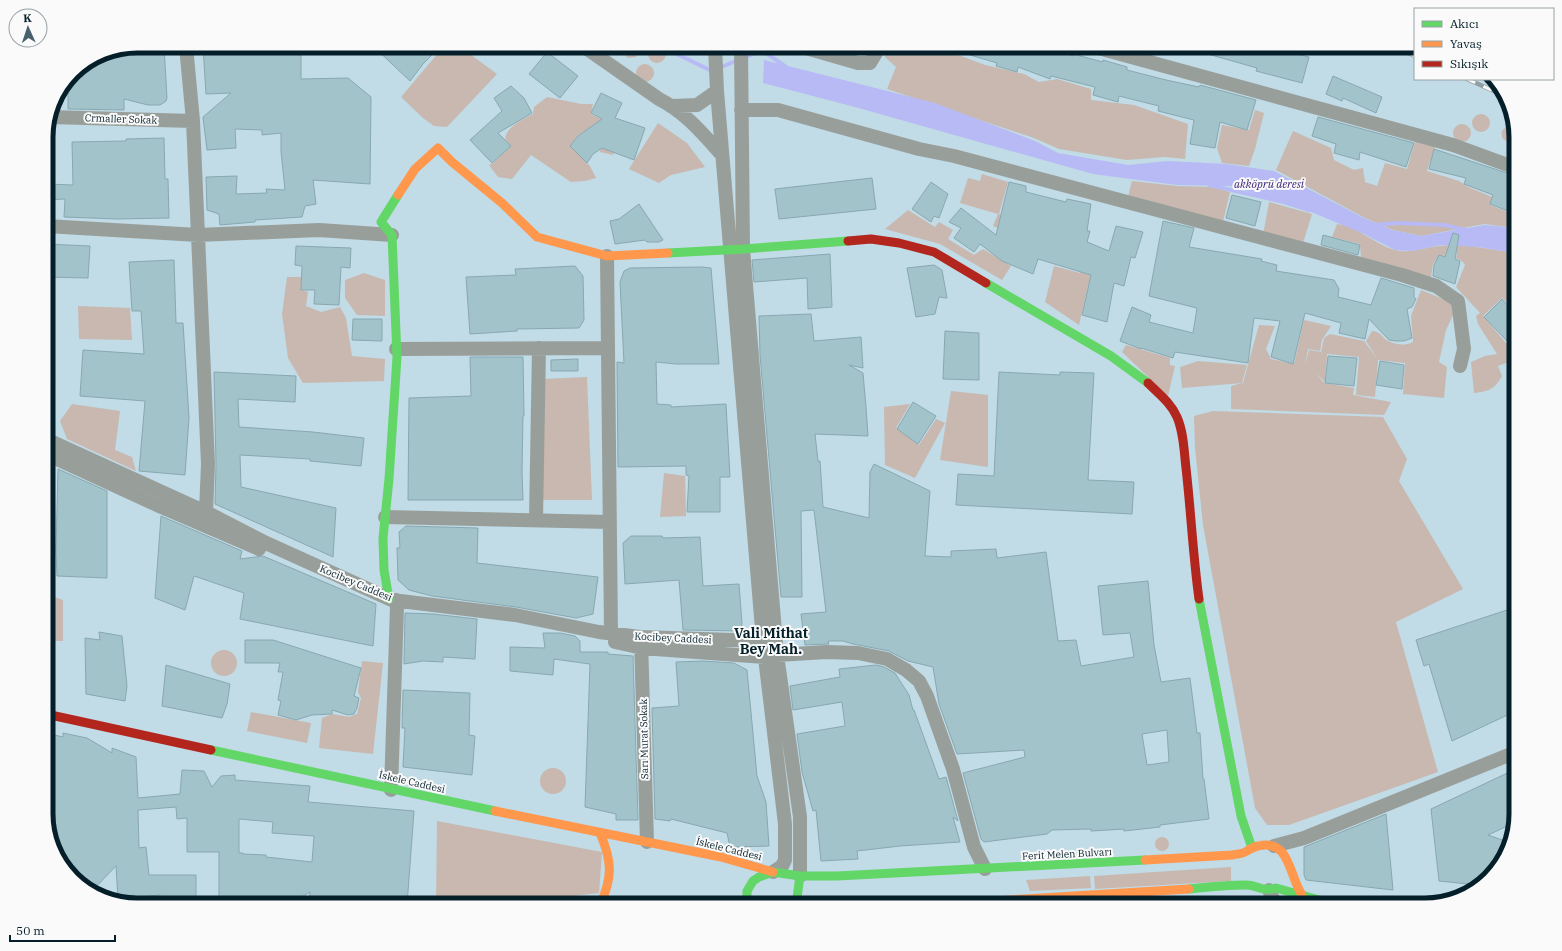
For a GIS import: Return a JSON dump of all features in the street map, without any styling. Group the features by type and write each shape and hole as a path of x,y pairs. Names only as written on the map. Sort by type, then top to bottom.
{"main road":[{"path":"393,603 384,570 383,538 396,349 392,235 382,222 415,169 438,148 452,162 502,203 537,237 607,256 737,249 871,239 898,243 934,252 1111,356 1146,381 1168,404 1177,417 1182,435 1195,571 1203,622 1249,850 1242,869 1248,885"},
{"name":"İskele Caddesi","path":"53,716 387,788 721,857 773,872 800,876"},
{"path":"600,833 610,860 610,878 608,889 604,898"},
{"name":"Ferit Melen Bulvarı","path":"800,876 837,876 985,869 1218,856 1249,850 1263,844 1274,846"},
{"path":"1274,846 1283,852 1287,858 1294,884 1302,896"},
{"path":"1272,889 1285,879 1289,867"},
{"path":"748,898 748,891 753,881 773,872"},
{"path":"797,898 800,876"},
{"path":"1039,898 1248,885 1258,889 1272,889 1310,898"}],"street":[{"path":"187,53 193,121 208,464 206,512"},
{"path":"593,53 659,99 672,106 699,129 722,155"},
{"path":"715,53 722,155 737,249 785,831 785,860 782,866 773,872"},
{"path":"742,53 737,249 763,641 771,656 800,817 800,876"},
{"path":"823,53 858,63 870,63 876,53"},
{"path":"1117,53 1454,145 1509,165"},
{"path":"672,106 697,105 717,91"},
{"path":"741,110 778,110 919,149 962,158 1395,273 1436,286 1458,301 1464,349 1460,366"},
{"name":"Crmaller Sokak","path":"56,117 193,121"},
{"path":"53,226 198,235 319,230 392,235"},
{"path":"607,256 611,634"},
{"path":"536,520 539,348"},
{"path":"396,349 608,348"},
{"name":"Kocibey Caddesi","path":"53,442 206,512 266,543 393,603 516,615 611,634 641,642 763,641"},
{"name":"Kocibey Caddesi","path":"53,457 157,505 393,603 496,618 597,637 641,642 771,656 827,652 858,653 887,659 906,670 919,681 927,696 953,770 974,847 985,869"},
{"path":"385,517 610,522"},
{"path":"387,788 393,603"},
{"name":"Sarı Murat Sokak","path":"641,642 647,842"},
{"path":"1274,846 1304,838 1509,755"},
{"path":"1289,867 1293,853 1304,838"},
{"path":"1272,889 1274,898"}],"shaded area":[{"path":"438,53 468,53 497,74 447,127 434,126 423,118 401,97"},
{"path":"623,53 638,53 636,57 628,58"},
{"path":"648,53 666,53 663,60 657,63 651,60 648,54"},
{"path":"885,53 947,53 961,56 985,65 1024,74 1039,82 1057,79 1091,89 1091,100 1134,105 1188,124 1185,159 1165,157 1127,160 1059,149 1034,138 887,89 896,67 885,57"},
{"path":"645,64 651,67 654,73 651,79 645,82 639,79 636,73 639,67"},
{"path":"547,97 581,104 593,104 591,114 618,128 613,155 600,152 600,150 608,144 593,126 578,135 570,146 590,166 596,178 585,181 571,182 531,155 512,179 498,177 489,165 511,146 505,139 509,130 520,121 533,114 534,107"},
{"path":"1255,110 1264,113 1249,166 1222,163 1217,148 1222,125 1249,130"},
{"path":"1481,114 1487,117 1490,123 1487,129 1481,132 1475,129 1472,123 1475,117"},
{"path":"658,123 687,143 705,167 671,175 659,183 629,169"},
{"path":"1462,124 1468,127 1471,133 1468,139 1462,142 1456,139 1453,133 1456,127"},
{"path":"1507,127 1509,132 1509,142 1503,139 1502,135 1503,129"},
{"path":"1293,131 1331,148 1334,160 1354,170 1363,168 1365,182 1377,186 1385,163 1407,169 1417,135 1437,141 1427,171 1459,181 1468,187 1492,197 1490,205 1509,212 1509,227 1484,224 1421,236 1393,230 1365,218 1276,170"},
{"path":"982,174 1008,182 999,214 1021,223 1016,235 993,226 998,214 960,203 968,178 980,181"},
{"path":"1132,181 1177,186 1210,187 1230,192 1223,222 1128,197"},
{"path":"1269,202 1312,214 1303,243 1263,235"},
{"path":"908,210 935,227 939,222 953,230 948,239 974,255 983,249 1011,266 1002,280 940,244 885,229"},
{"path":"1337,224 1351,228 1388,248 1401,251 1457,245 1509,252 1509,304 1502,298 1483,316 1506,343 1509,350 1509,362 1498,366 1502,376 1494,387 1474,393 1471,362 1485,356 1497,354 1478,324 1476,316 1480,313 1456,287 1465,265 1462,261 1456,258 1457,253 1447,251 1445,256 1439,255 1433,264 1431,277 1361,258 1360,244 1332,237"},
{"path":"1054,266 1080,273 1085,266 1091,273 1079,325 1045,302"},
{"path":"364,273 385,280 385,316 357,315 345,298 345,280"},
{"path":"287,277 301,277 301,290 308,292 306,306 321,312 340,307 346,318 352,356 385,359 384,381 303,383 288,358 282,314"},
{"path":"1421,290 1453,303 1455,311 1446,330 1439,362 1447,367 1444,398 1403,394 1405,363 1378,360 1366,341 1372,331 1378,332 1388,341 1394,343 1404,344 1413,342 1411,316"},
{"path":"78,306 130,308 132,340 79,339"},
{"path":"1304,320 1331,326 1322,340 1320,351 1308,349 1305,366 1309,350 1321,352 1324,338 1330,334 1364,341 1378,360 1375,397 1356,395 1359,357 1327,354 1325,382 1316,373 1324,383 1354,388 1353,395 1391,402 1384,415 1231,409 1231,386 1243,383 1259,325 1275,326 1266,349 1271,359 1294,364"},
{"path":"1126,345 1170,358 1170,365 1175,366 1168,396 1122,352"},
{"path":"1198,361 1247,365 1242,383 1182,388 1180,367"},
{"path":"587,377 592,500 543,500 543,379"},
{"path":"951,391 988,395 988,467 940,460"},
{"path":"72,404 120,411 115,450 132,457 136,471 67,439 60,421"},
{"path":"910,404 896,428 919,445 936,419 945,423 915,478 885,465 884,407"},
{"path":"1213,411 1383,417 1407,459 1399,481 1463,589 1396,622 1438,772 1289,825 1267,825 1255,808 1203,525 1195,448 1194,416"},
{"path":"664,473 685,476 686,516 660,517"},
{"path":"53,596 63,600 63,641 53,641"},
{"path":"224,650 233,654 237,663 233,672 224,676 215,672 211,663 215,654"},
{"path":"362,661 383,663 373,754 319,748 322,718 333,714 349,717 357,714 361,698 358,692"},
{"path":"251,712 311,723 307,743 247,731"},
{"path":"553,768 562,772 566,781 562,790 553,794 544,790 540,781 544,772"},
{"path":"437,821 602,852 599,893 556,898 436,898"},
{"path":"1159,837 1165,837 1169,841 1169,847 1165,851 1159,851 1155,847 1155,841"},
{"path":"1231,867 1231,881 1095,889 1094,876"},
{"path":"1090,876 1091,888 1030,891 1026,880"}],"water":[{"name":"akköprü deresi","path":"764,60 935,103 1035,141 1058,153 1128,165 1168,161 1226,164 1274,171 1364,218 1392,230 1421,236 1485,225 1509,227 1509,252 1478,247 1441,245 1413,251 1395,250 1364,234 1304,209 1231,186 1177,185 1093,174 855,107 763,83"}],"building":[{"path":"132,53 164,53 167,98 166,101 160,105 148,105 124,99 124,110 68,109 68,90 82,74 91,67 105,59 121,55"},
{"path":"203,53 301,53 301,79 348,78 371,97 370,184 313,180 316,204 305,206 302,217 255,220 255,222 220,225 219,214 207,210 206,177 237,176 236,194 267,193 266,189 285,190 281,151 281,133 262,135 262,130 235,129 236,148 207,150 203,117 231,93 206,94"},
{"path":"380,53 434,53 410,81"},
{"path":"546,53 548,53 578,76 560,98 529,74"},
{"path":"963,53 1065,53 1073,56 1073,54 1103,62 1103,60 1127,67 1127,70 1166,80 1199,87 1200,85 1256,100 1247,130 1220,122 1215,148 1190,144 1194,120 1158,111 1159,106 1119,96 1118,102 1093,95 1095,87 1051,76 1050,79 1018,67 1017,72 996,66 997,63"},
{"path":"1204,53 1293,53 1309,57 1302,83 1256,71 1257,68"},
{"path":"1333,76 1382,97 1376,113 1343,98 1342,101 1326,94"},
{"path":"511,86 524,98 532,113 498,133 511,146 492,163 470,140 502,111 494,98"},
{"path":"601,93 622,103 615,118 645,128 634,160 602,148 593,154 587,163 570,146 578,136 602,119 591,113"},
{"path":"1318,117 1414,143 1406,167 1360,152 1359,160 1334,153 1336,144 1312,136"},
{"path":"164,138 165,179 168,179 169,218 117,219 64,217 65,199 53,200 53,184 73,185 72,142 126,141 126,139"},
{"path":"1434,149 1509,174 1509,211 1490,204 1493,195 1464,184 1466,178 1429,169"},
{"path":"872,178 876,209 779,219 775,189"},
{"path":"931,182 948,194 939,218 934,216 931,222 912,209"},
{"path":"1009,182 1026,186 1026,192 1066,202 1067,199 1091,204 1087,231 1090,231 1087,242 1109,251 1116,226 1143,232 1135,258 1131,257 1124,286 1114,283 1107,322 1082,315 1091,275 1038,259 1033,274 1002,261 980,244 974,252 954,238 961,228 949,222 961,208 996,235"},
{"path":"1232,195 1261,202 1255,226 1226,218"},
{"path":"639,204 663,240 659,242 647,242 645,240 615,244 610,221 619,219"},
{"path":"1163,221 1194,228 1189,247 1262,259 1261,261 1277,265 1276,271 1334,280 1339,289 1338,297 1371,305 1381,278 1414,288 1414,297 1416,299 1412,307 1407,309 1412,338 1404,341 1389,340 1369,319 1365,339 1339,333 1341,323 1305,313 1293,364 1271,357 1280,321 1254,318 1248,363 1175,352 1173,358 1141,349 1120,341 1132,307 1151,315 1149,322 1193,333 1197,308 1149,296"},
{"path":"1453,233 1459,235 1455,259 1460,261 1455,284 1433,276 1434,265 1439,255 1445,257"},
{"path":"1323,235 1360,245 1358,255 1321,245"},
{"path":"53,244 90,246 88,278 53,277"},
{"path":"296,246 351,248 350,268 341,267 339,305 314,304 315,290 301,290 302,266 295,265"},
{"path":"830,254 832,307 808,309 807,278 754,282 752,260"},
{"path":"174,260 176,323 183,323 189,418 185,475 139,471 145,401 80,396 83,350 144,354 141,311 132,311 129,262"},
{"path":"934,265 942,270 947,298 939,297 935,314 916,317 907,268"},
{"path":"575,266 583,276 584,320 579,328 517,329 517,331 470,334 466,277 516,275 515,269"},
{"path":"630,268 711,268 719,364 676,364 656,362 657,404 671,405 671,407 726,404 730,477 720,477 720,512 687,512 689,476 686,475 686,466 618,467 617,362 624,363 620,282 624,271"},
{"path":"1502,299 1509,307 1509,339 1507,341 1484,317"},
{"path":"811,314 814,341 861,337 863,368 849,365 863,373 868,436 815,434 818,461 820,461 823,507 869,518 870,472 874,464 930,491 925,556 951,557 951,551 996,549 997,558 1046,552 1058,641 1076,640 1081,666 1134,657 1130,633 1103,635 1098,586 1148,581 1154,645 1161,682 1190,678 1197,733 1200,733 1203,779 1209,819 1124,831 1124,829 1091,831 1091,829 1052,830 1047,834 984,842 981,839 963,773 1025,757 1024,750 957,754 939,704 933,667 908,661 889,651 843,641 828,641 829,644 805,645 801,614 826,612 814,510 801,511 802,597 781,597 760,355 759,316","holes":["1167,730 1169,762 1147,765 1142,734"]},
{"path":"353,319 382,319 382,341 352,340"},
{"path":"945,331 979,333 979,380 943,379"},
{"path":"1328,356 1357,358 1354,386 1325,383"},
{"path":"470,357 523,357 523,500 408,500 409,398 471,396"},
{"path":"578,359 578,371 551,371 551,360"},
{"path":"1380,361 1404,365 1402,389 1376,385"},
{"path":"214,372 296,376 295,402 238,399 239,427 313,432 364,438 361,466 310,461 310,459 240,455 241,487 336,508 333,557 215,504 216,464"},
{"path":"999,372 1060,375 1060,372 1094,373 1088,480 1134,482 1132,514 956,505 958,474 994,476"},
{"path":"913,402 936,416 918,444 897,429"},
{"path":"58,469 107,491 107,578 57,576 56,549"},
{"path":"161,516 242,551 240,559 263,556 376,604 373,646 240,619 244,593 194,576 185,610 155,598"},
{"path":"406,526 478,528 477,563 598,577 593,614 576,618 516,607 432,596 409,590 398,580 397,548 400,548 399,532"},
{"path":"631,536 662,536 663,538 700,537 703,586 739,584 742,624 740,631 683,630 679,580 625,584 623,543"},
{"path":"1509,609 1509,714 1452,741 1429,664 1424,666 1416,640"},
{"path":"405,613 433,614 477,619 475,659 443,657 443,662 423,661 404,664"},
{"path":"99,632 122,636 127,686 125,701 86,694 85,638 100,640"},
{"path":"543,633 560,633 575,636 580,641 580,652 608,652 608,654 633,656 638,820 616,820 616,814 585,807 590,664 554,659 553,675 510,671 510,647 545,648"},
{"path":"245,640 273,640 361,668 354,696 359,698 354,714 348,715 332,710 332,714 312,715 296,720 278,715 281,701 278,700 283,672 278,672 280,663 245,663"},
{"path":"703,661 734,663 747,670 757,776 766,802 769,846 730,847 727,833 671,819 670,821 655,819 652,708 679,706 676,662"},
{"path":"166,665 230,684 227,704 222,718 162,706"},
{"path":"876,665 884,667 895,673 909,695 913,710 939,779 946,777 958,821 953,817 960,842 900,846 857,851 858,859 821,861 816,810 813,811 802,772 797,734 845,726 842,702 793,710 790,686 840,677 839,669"},
{"path":"403,690 470,693 469,735 475,736 472,775 403,767 405,728 402,728"},
{"path":"63,733 87,738 112,753 112,748 136,757 138,798 180,794 182,770 204,771 212,787 221,776 235,775 235,780 310,786 308,802 414,811 408,898 309,898 310,892 300,898 219,898 219,852 187,852 187,818 177,819 176,807 138,810 139,848 146,847 149,875 196,875 196,898 160,898 160,895 133,898 118,895 116,866 96,887 86,881 74,869 67,860 57,841 53,819 53,735 63,737","holes":["239,819 273,822 272,833 314,836 312,862 266,857 266,855 239,853"]},
{"path":"1509,772 1508,826 1488,835 1504,841 1503,846 1492,865 1471,884 1439,881 1431,809"},
{"path":"1386,814 1393,890 1306,880 1304,875 1304,847"}],"waterway":[{"path":"675,53 712,71 738,60"},
{"path":"744,58 755,53"},
{"path":"766,53 786,67"},
{"path":"1209,185 1284,202 1309,210"},
{"path":"1373,225 1397,223 1445,225 1465,230"}],"railway":[{"path":"1409,53 1414,56"},
{"path":"1469,80 1496,92"}],"traffic: fast":[{"path":"389,599 384,570 383,538 389,479 397,357 392,235 381,222 398,195"},
{"path":"668,253 848,241"},
{"path":"986,283 1111,356 1148,383"},
{"path":"1199,599 1241,816 1252,848"},
{"path":"211,750 495,811"},
{"path":"800,876 837,876 1145,860"},
{"path":"747,898 747,891 753,881 773,872 800,876 797,898"},
{"path":"1189,889 1250,885 1263,889 1276,888 1312,898"}],"traffic: slow":[{"path":"398,195 415,169 438,148 452,162 502,203 537,237 607,256 668,253"},
{"path":"495,811 721,857 773,872"},
{"path":"600,833 609,861 609,877 603,898"},
{"path":"1145,860 1232,855 1244,853 1256,846 1269,845 1277,848 1283,853 1302,895"},
{"path":"1041,898 1189,889"}],"traffic: jam":[{"path":"848,241 871,239 899,243 934,252 986,283"},
{"path":"1148,383 1171,407 1177,417 1181,429 1199,599"},
{"path":"53,716 211,750"}],"district":[{"name":"Vali Mithat Bey Mah.","path":"771,642"}]}
